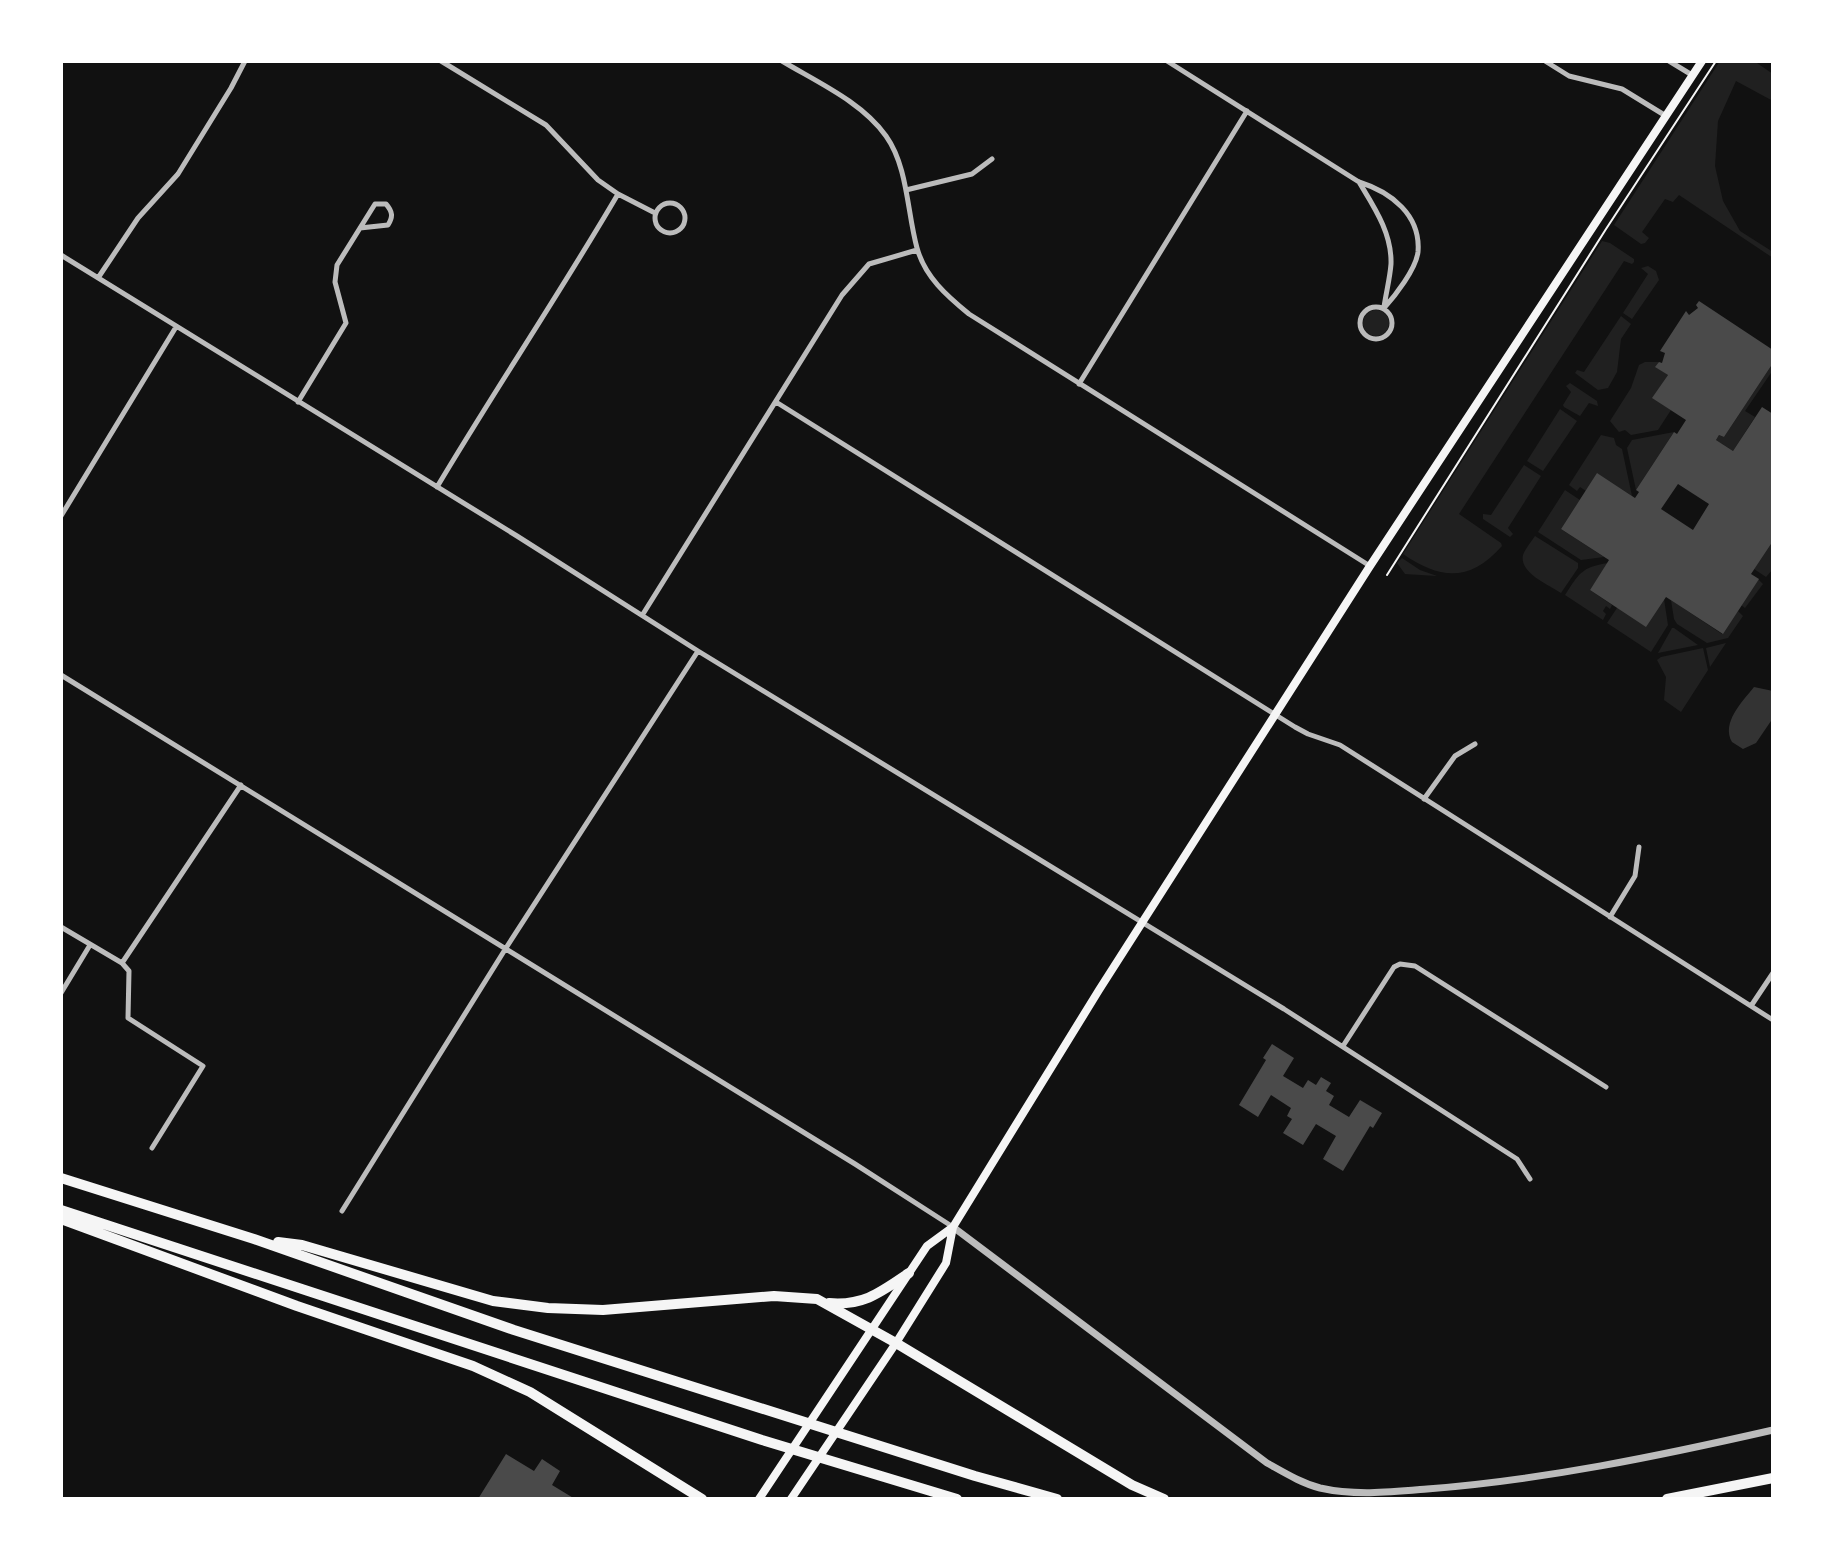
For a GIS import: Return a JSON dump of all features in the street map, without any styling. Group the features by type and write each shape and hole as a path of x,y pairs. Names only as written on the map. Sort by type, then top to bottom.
{"highway":[{"path":"61,1178 254,1239 514,1330 1056,1499"},
{"path":"61,1210 855,1470 957,1499"},
{"path":"61,1219 297,1306 473,1366 530,1392 702,1499"},
{"path":"254,1239 302,1245 493,1301 548,1308 603,1310 774,1296 808,1297 845,1304 862,1301 909,1273"},
{"path":"824,1302 1132,1485 1164,1499"},
{"path":"1667,1499 1773,1478"}],"main road":[{"path":"792,1499 946,1263 953,1227 1144,922 1370,566 1702,61"},
{"path":"759,1499 927,1246 953,1227"}],"street":[{"path":"99,278 138,218 178,174 245,61"},
{"path":"441,61 546,125 598,180 655,213"},
{"path":"782,61 843,98 875,122 888,138 906,190 917,250 929,274 950,299 1079,384 1370,566"},
{"path":"1167,61 1359,182 1372,186 1395,200 1405,209 1413,222 1418,252 1399,290 1384,308"},
{"path":"1545,61 1569,76 1622,89 1666,116"},
{"path":"1670,61 1692,75"},
{"path":"1079,384 1247,111"},
{"path":"906,190 972,173 992,159"},
{"path":"1359,182 1382,223 1391,249 1390,278 1384,308 1392,318 1391,330 1381,339 1368,337 1360,328 1361,315 1371,307 1384,308"},
{"path":"437,487 498,386 572,273 618,194"},
{"path":"674,203 683,211 684,222 677,231 665,232 656,225 655,213 662,204 674,203"},
{"path":"298,402 346,323 335,282 337,265 360,228 375,204 386,204 391,210 392,218 388,225 360,228"},
{"path":"643,614 842,295 869,264 917,250"},
{"path":"61,256 1343,1046 1517,1159 1530,1179"},
{"path":"61,516 176,327"},
{"path":"776,402 1308,734 1340,745 1773,1020"},
{"path":"342,1211 506,948 698,651"},
{"path":"61,675 953,1227 1267,1464 1299,1480 1322,1488 1372,1493 1483,1485 1689,1449 1773,1430"},
{"path":"1424,799 1455,756 1475,744"},
{"path":"122,963 241,785"},
{"path":"1610,917 1635,876 1639,847"},
{"path":"61,927 122,963 129,971 128,1018 203,1066 152,1148"},
{"path":"61,993 90,945"},
{"path":"1343,1046 1394,967 1407,963 1606,1087"},
{"path":"1751,1006 1773,973"}],"path":[{"path":"1387,575 1716,61"}],"shaded area":[{"path":"1720,61 1754,61 1773,74 1773,101 1736,81 1718,121 1715,166 1723,201 1740,231 1773,252 1773,258 1679,195 1673,202 1665,199 1642,232 1649,238 1645,243 1641,244 1614,225"},
{"path":"1602,241 1610,243 1634,259 1634,262 1632,264 1624,261 1459,514 1502,546 1490,558 1467,571 1443,572 1417,563 1403,554"},
{"path":"1648,266 1656,271 1659,280 1632,319 1623,313 1648,274 1641,268"},
{"path":"1376,310 1385,314 1389,323 1385,332 1376,336 1367,332 1363,323 1367,314"},
{"path":"1621,316 1631,324 1621,339 1617,372 1608,388 1598,390 1575,373 1577,370 1584,372"},
{"path":"1659,362 1656,367 1668,375 1653,398 1671,410 1658,430 1631,435 1625,430 1619,432 1610,421 1631,388 1639,365"},
{"path":"1773,363 1773,370 1745,411 1755,417 1733,451 1716,440 1719,435 1724,437"},
{"path":"1570,383 1597,401 1598,406 1589,403 1580,416 1564,407 1571,392 1566,386"},
{"path":"1560,409 1577,421 1543,471 1527,461"},
{"path":"1674,432 1636,490 1627,448 1632,440"},
{"path":"1601,435 1614,438 1616,445 1622,449 1632,496 1598,474 1586,491 1580,487 1577,491 1569,485"},
{"path":"1524,465 1541,476 1508,528 1513,534 1510,537 1483,519 1483,514 1491,515"},
{"path":"1565,490 1580,500 1561,529 1604,557 1581,560 1538,532"},
{"path":"1535,536 1578,563 1578,568 1561,593 1530,573 1523,561 1523,555"},
{"path":"1771,544 1773,569 1766,577 1754,569"},
{"path":"1402,558 1420,570 1437,576 1405,574 1397,563"},
{"path":"1608,563 1590,590 1612,605 1610,609 1606,606 1603,611 1606,614 1603,620 1565,595 1586,569"},
{"path":"1758,579 1763,584 1745,608 1741,605"},
{"path":"1664,599 1668,625 1651,652 1607,623 1617,608"},
{"path":"1671,600 1722,634 1738,611 1743,616 1728,638 1707,643 1677,624"},
{"path":"1674,628 1698,645 1658,653"},
{"path":"1726,643 1710,667 1706,648"},
{"path":"1703,648 1708,670 1681,712 1664,700 1666,677 1657,660"},
{"path":"1754,687 1773,691 1773,718 1756,743 1743,749 1732,742 1729,728 1734,713"}],"building":[{"path":"1699,301 1773,350 1773,363 1724,437 1719,435 1716,440 1733,451 1762,407 1773,414 1773,545 1771,544 1751,574 1759,579 1723,634 1666,597 1646,627 1590,590 1609,560 1561,529 1597,473 1635,498 1639,492 1636,490 1674,432 1677,434 1686,420 1652,398 1668,375 1655,367 1659,362 1662,363 1665,353 1660,351 1686,311 1689,315 1698,308 1696,305","holes":["1678,484 1709,504 1693,530 1661,509"]},
{"path":"1272,1044 1294,1058 1283,1076 1303,1088 1308,1080 1316,1085 1321,1077 1331,1083 1326,1091 1334,1096 1329,1105 1349,1117 1360,1100 1382,1113 1373,1128 1370,1126 1343,1171 1323,1159 1336,1136 1316,1124 1303,1145 1283,1133 1292,1119 1287,1116 1291,1108 1271,1095 1258,1117 1239,1105 1266,1060 1263,1058"},
{"path":"506,1454 534,1471 542,1459 560,1471 552,1485 575,1499 478,1499"}]}
